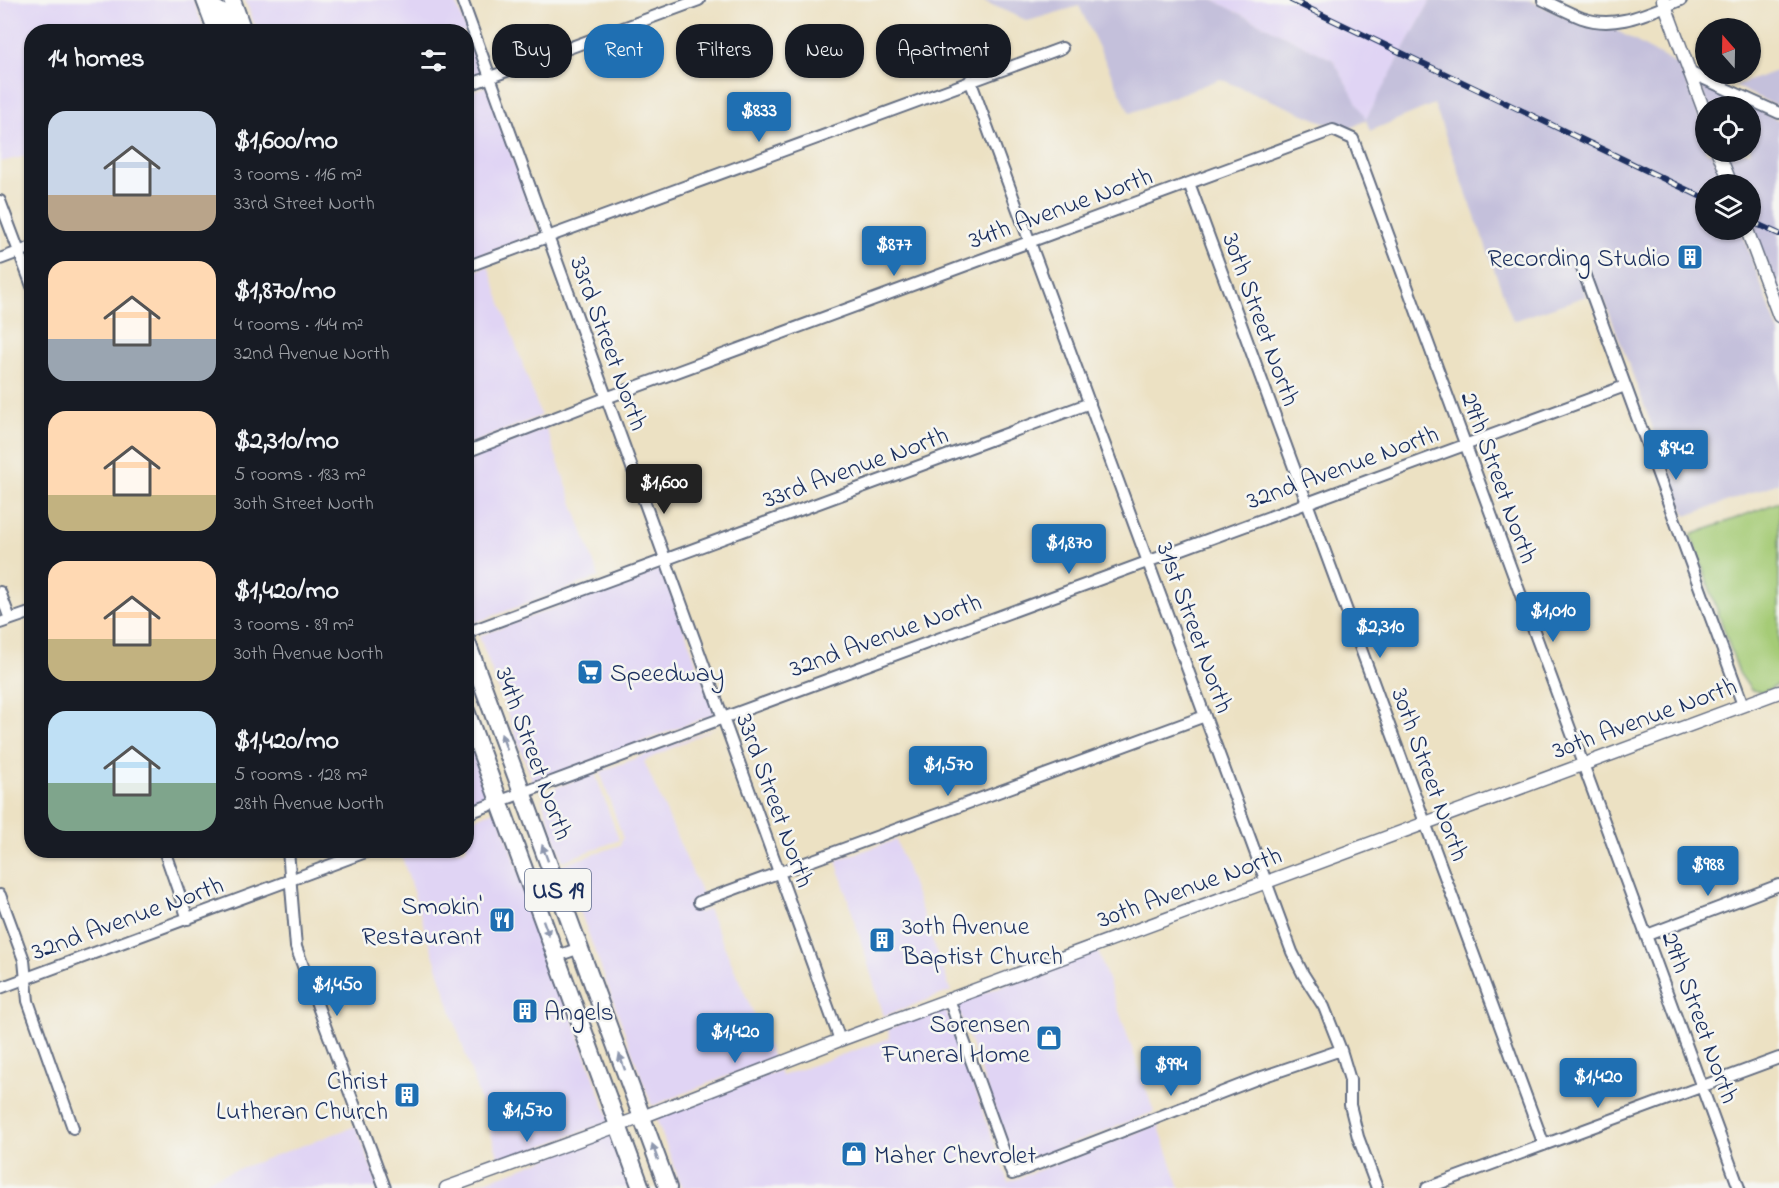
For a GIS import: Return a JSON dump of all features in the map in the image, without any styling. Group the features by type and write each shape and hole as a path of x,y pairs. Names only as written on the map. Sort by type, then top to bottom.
{"highway":[{"path":"232,0 241,24"},
{"path":"206,1 214,24"},
{"path":"206,1 227,16 231,24"},
{"name":"34th Street North","path":"474,662 668,1188"},
{"name":"34th Street North","path":"474,732 641,1188"}],"street":[{"name":"33rd Street North","path":"462,0 471,24"},
{"path":"474,83 699,0"},
{"path":"1543,0 1582,18 1601,22 1621,22 1664,3 1681,0"},
{"path":"1664,3 1698,96"},
{"name":"33rd Street North","path":"474,33 840,1040"},
{"path":"474,264 1062,48"},
{"path":"1689,72 1779,113"},
{"name":"31st Street North","path":"970,80 1292,952 1324,1007 1341,1050 1350,1080 1350,1105 1358,1137 1377,1188"},
{"name":"34th Avenue North","path":"474,449 1333,130"},
{"name":"29th Street North","path":"1333,130 1353,139 1739,1188"},
{"name":"30th Street North","path":"1189,183 1544,1145"},
{"path":"0,201 24,267"},
{"path":"1751,240 1779,316"},
{"path":"0,258 24,250"},
{"path":"1582,268 1743,705"},
{"name":"32nd Avenue North","path":"474,811 1625,386"},
{"name":"33rd Avenue North","path":"474,630 1090,403"},
{"path":"0,592 5,621 24,615"},
{"name":"30th Avenue North","path":"446,1188 642,1117 948,999 1779,692"},
{"path":"699,902 1205,716"},
{"path":"167,858 188,919"},
{"path":"289,858 296,947 385,1188"},
{"name":"32nd Avenue North","path":"0,988 350,858"},
{"path":"1647,935 1779,885"},
{"path":"0,895 24,960 28,1001 74,1128"},
{"path":"557,957 580,948"},
{"path":"948,999 1012,1174 1259,1078 1341,1050"},
{"path":"1427,1188 1779,1058"}],"shaded area":[{"path":"0,0 193,0 202,24 24,24 24,157 0,162"},
{"path":"245,0 455,0 464,24 254,24"},
{"path":"981,0 1213,0 1333,60 1366,119 1431,0 1529,0 1580,24 1600,29 1614,29 1681,67 1682,76 1685,77 1695,105 1695,162 1716,162 1720,174 1695,174 1695,240 1745,240 1779,333 1779,483 1686,516 1601,291 1597,292 1585,260 1574,264 1586,296 1513,321 1434,104 1370,131 1366,120 1347,130 1337,125 1336,122 1328,124 1220,79 1130,113 1079,6 1028,21"},
{"path":"1213,0 1431,0 1366,120 1333,60"},
{"path":"474,51 482,73 474,76"},
{"path":"1779,70 1779,107 1761,99 1761,96 1755,96 1734,86 1761,84 1761,76"},
{"path":"1700,84 1727,96 1704,96"},
{"path":"487,86 540,233 474,257 474,91"},
{"path":"1761,112 1779,120 1779,299 1758,240 1761,240 1761,174 1733,174 1729,162 1761,162"},
{"path":"488,266 541,416 474,442 474,271"},
{"path":"546,428 599,577 474,623 474,456"},
{"path":"662,568 715,714 533,783 479,636"},
{"path":"719,726 644,761 703,897 694,901 699,913 708,909 773,1058 652,1106 563,865 620,845 623,838 600,772"},
{"path":"474,750 492,798 474,804"},
{"path":"595,773 619,840 563,861 542,800 548,792 557,787"},
{"path":"497,810 610,1121 500,1162 402,858 474,858 474,818"},
{"path":"896,840 951,991 884,1016 836,860"},
{"path":"1098,951 1154,1112 1015,1165 956,1003"},
{"path":"945,1007 1008,1182 1158,1124 1180,1188 682,1188 656,1118 779,1070 781,1076 890,1038 888,1029"},
{"path":"356,1126 379,1188 201,1188 199,1183"},
{"path":"615,1133 635,1188 465,1188 511,1172"}],"green space":[{"path":"1779,502 1779,685 1762,692 1751,690 1739,673 1691,535"}],"railway":[{"path":"1291,0 1695,194"},
{"path":"1761,226 1779,234"}],"place":[{"name":"Recording Studio","path":"1690,257"},
{"name":"Speedway","path":"590,672"},
{"name":"Smokin' Restaurant","path":"502,920"},
{"name":"30th Avenue Baptist Church","path":"882,940"},
{"name":"Angels","path":"525,1011"},
{"name":"Sorensen Funeral Home","path":"1049,1038"},
{"name":"Christ Lutheran Church","path":"407,1095"},
{"name":"Maher Chevrolet","path":"854,1154"}]}
